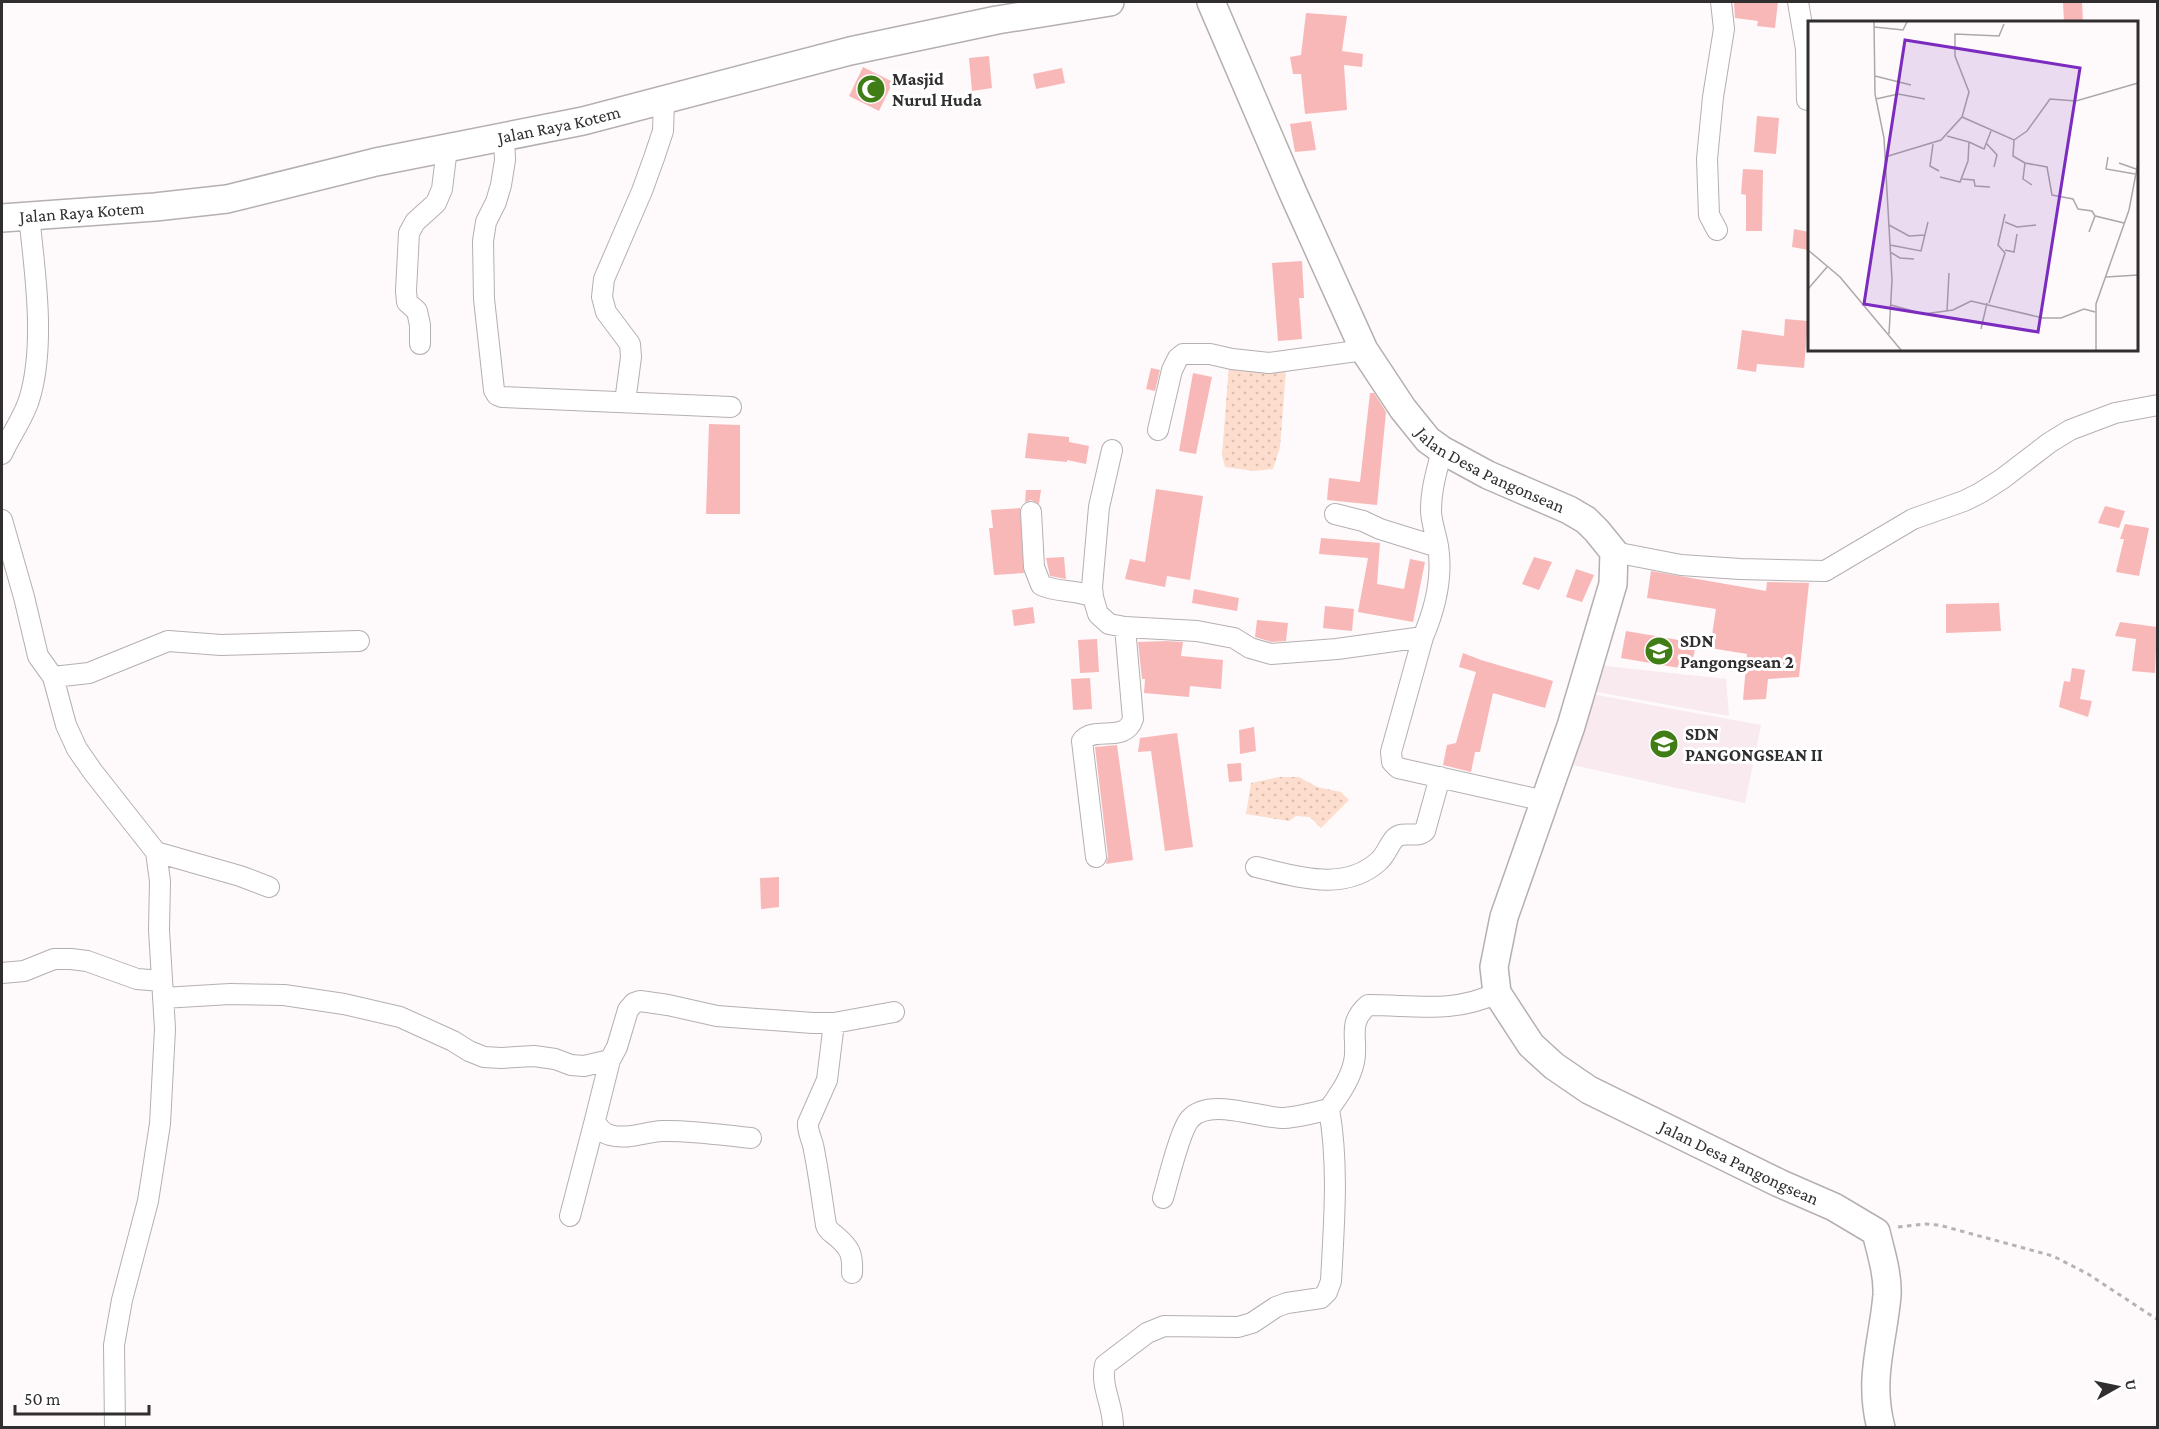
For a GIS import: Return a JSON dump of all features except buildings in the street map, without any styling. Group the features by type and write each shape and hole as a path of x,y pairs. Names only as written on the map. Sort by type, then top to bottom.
{"street":[{"name":"Jalan Raya Kotem","path":"2,218 155,207 227,199 376,162 584,122 850,51 997,20 1110,2"},
{"name":"Jalan Desa Pangonsean","path":"1211,2 1293,193 1364,350 1403,409 1428,440 1442,450 1488,475 1569,510 1586,520 1614,552"},
{"path":"1717,230 1709,215 1707,159 1713,97 1724,29 1721,2"},
{"path":"1798,2 1806,49 1807,100"},
{"path":"625,402 631,357 630,344 606,312 602,297 604,279 657,149 663,131 664,100"},
{"path":"504,136 505,160 501,185 486,222 483,241 484,299 494,390 497,395 731,407"},
{"path":"420,344 420,324 417,311 407,302 409,234 415,222 436,203 442,189 447,148"},
{"path":"2,454 23,416 33,382 37,319 36,278 29,216"},
{"path":"1158,430 1172,370 1178,358 1183,354 1210,354 1269,363 1364,350"},
{"path":"1442,450 1432,489 1431,513 1440,569 1437,590 1391,752 1392,762 1398,768 1545,801 1572,726 1614,584 1614,552 1681,565 1825,571 1913,519 1980,493 2070,430 2115,413 2157,405"},
{"path":"1112,450 1099,507 1093,597 1098,614 1109,624 1197,631 1234,638 1250,648 1271,654 1337,649 1423,637"},
{"path":"1031,512 1034,567 1041,585 1049,589 1076,591 1093,597"},
{"path":"1335,514 1363,520 1380,529 1438,547"},
{"path":"2,520 38,656 53,677 66,725 77,749 156,852 160,880 159,930 165,1029 160,1124 148,1201 122,1300 114,1345 115,1428"},
{"path":"1096,858 1082,741 1086,737 1121,732 1131,726 1133,719 1125,627"},
{"path":"53,677 89,673 168,641 221,645 359,641"},
{"path":"1256,867 1318,880 1360,874 1380,860 1395,838 1403,834 1418,836 1425,831 1440,777"},
{"name":"Jalan Desa Pangongsean","path":"1545,801 1504,917 1494,967 1497,993 1531,1045 1554,1066 1589,1090 1779,1183 1834,1207 1876,1232"},
{"path":"156,852 240,876 269,887"},
{"path":"2,973 24,971 54,959 87,961 162,989 284,995 344,1004 400,1017 484,1057 534,1056 584,1066 610,1060"},
{"path":"1113,1428 1112,1411 1103,1384 1105,1365 1147,1333 1164,1326 1238,1327 1252,1323 1276,1307 1321,1298 1327,1292 1330,1281 1336,1197 1335,1154 1329,1109 1350,1073 1354,1061 1355,1020 1368,1005 1432,1007 1462,1005 1497,993"},
{"path":"570,1216 610,1060 617,1047 628,1010 634,1004 640,1001 717,1016 752,1020 834,1023 894,1012"},
{"path":"834,1023 827,1080 807,1129 812,1138 826,1225 830,1232 847,1246 853,1258 852,1274"},
{"path":"1163,1198 1189,1119 1199,1112 1212,1108 1281,1118 1329,1109"},
{"path":"595,1120 597,1127 603,1132 620,1137 646,1132 674,1131 751,1138"},
{"path":"1876,1232 1886,1274 1887,1295 1876,1369 1877,1412 1881,1428"}],"path":[{"path":"1876,1232 1908,1225 1939,1225 2053,1256 2088,1274 2157,1320"}],"shaded area":[{"path":"1229,365 1286,370 1280,447 1273,469 1255,471 1225,467 1222,455"},
{"name":"SDN PANGONGSEAN II","path":"1596,665 1726,679 1729,716 1586,690"},
{"name":"SDN PANGONGSEAN II","path":"1586,693 1761,725 1745,803 1564,763"},
{"path":"1279,777 1299,777 1317,787 1341,792 1349,800 1321,828 1310,817 1296,816 1289,821 1246,814 1251,783"}],"place":[{"name":"Masjid Nurul Huda","path":"871,89"},
{"name":"SDN Pangongsean 2","path":"1659,651"},
{"name":"SDN PANGONGSEAN II","path":"1664,744"}]}
